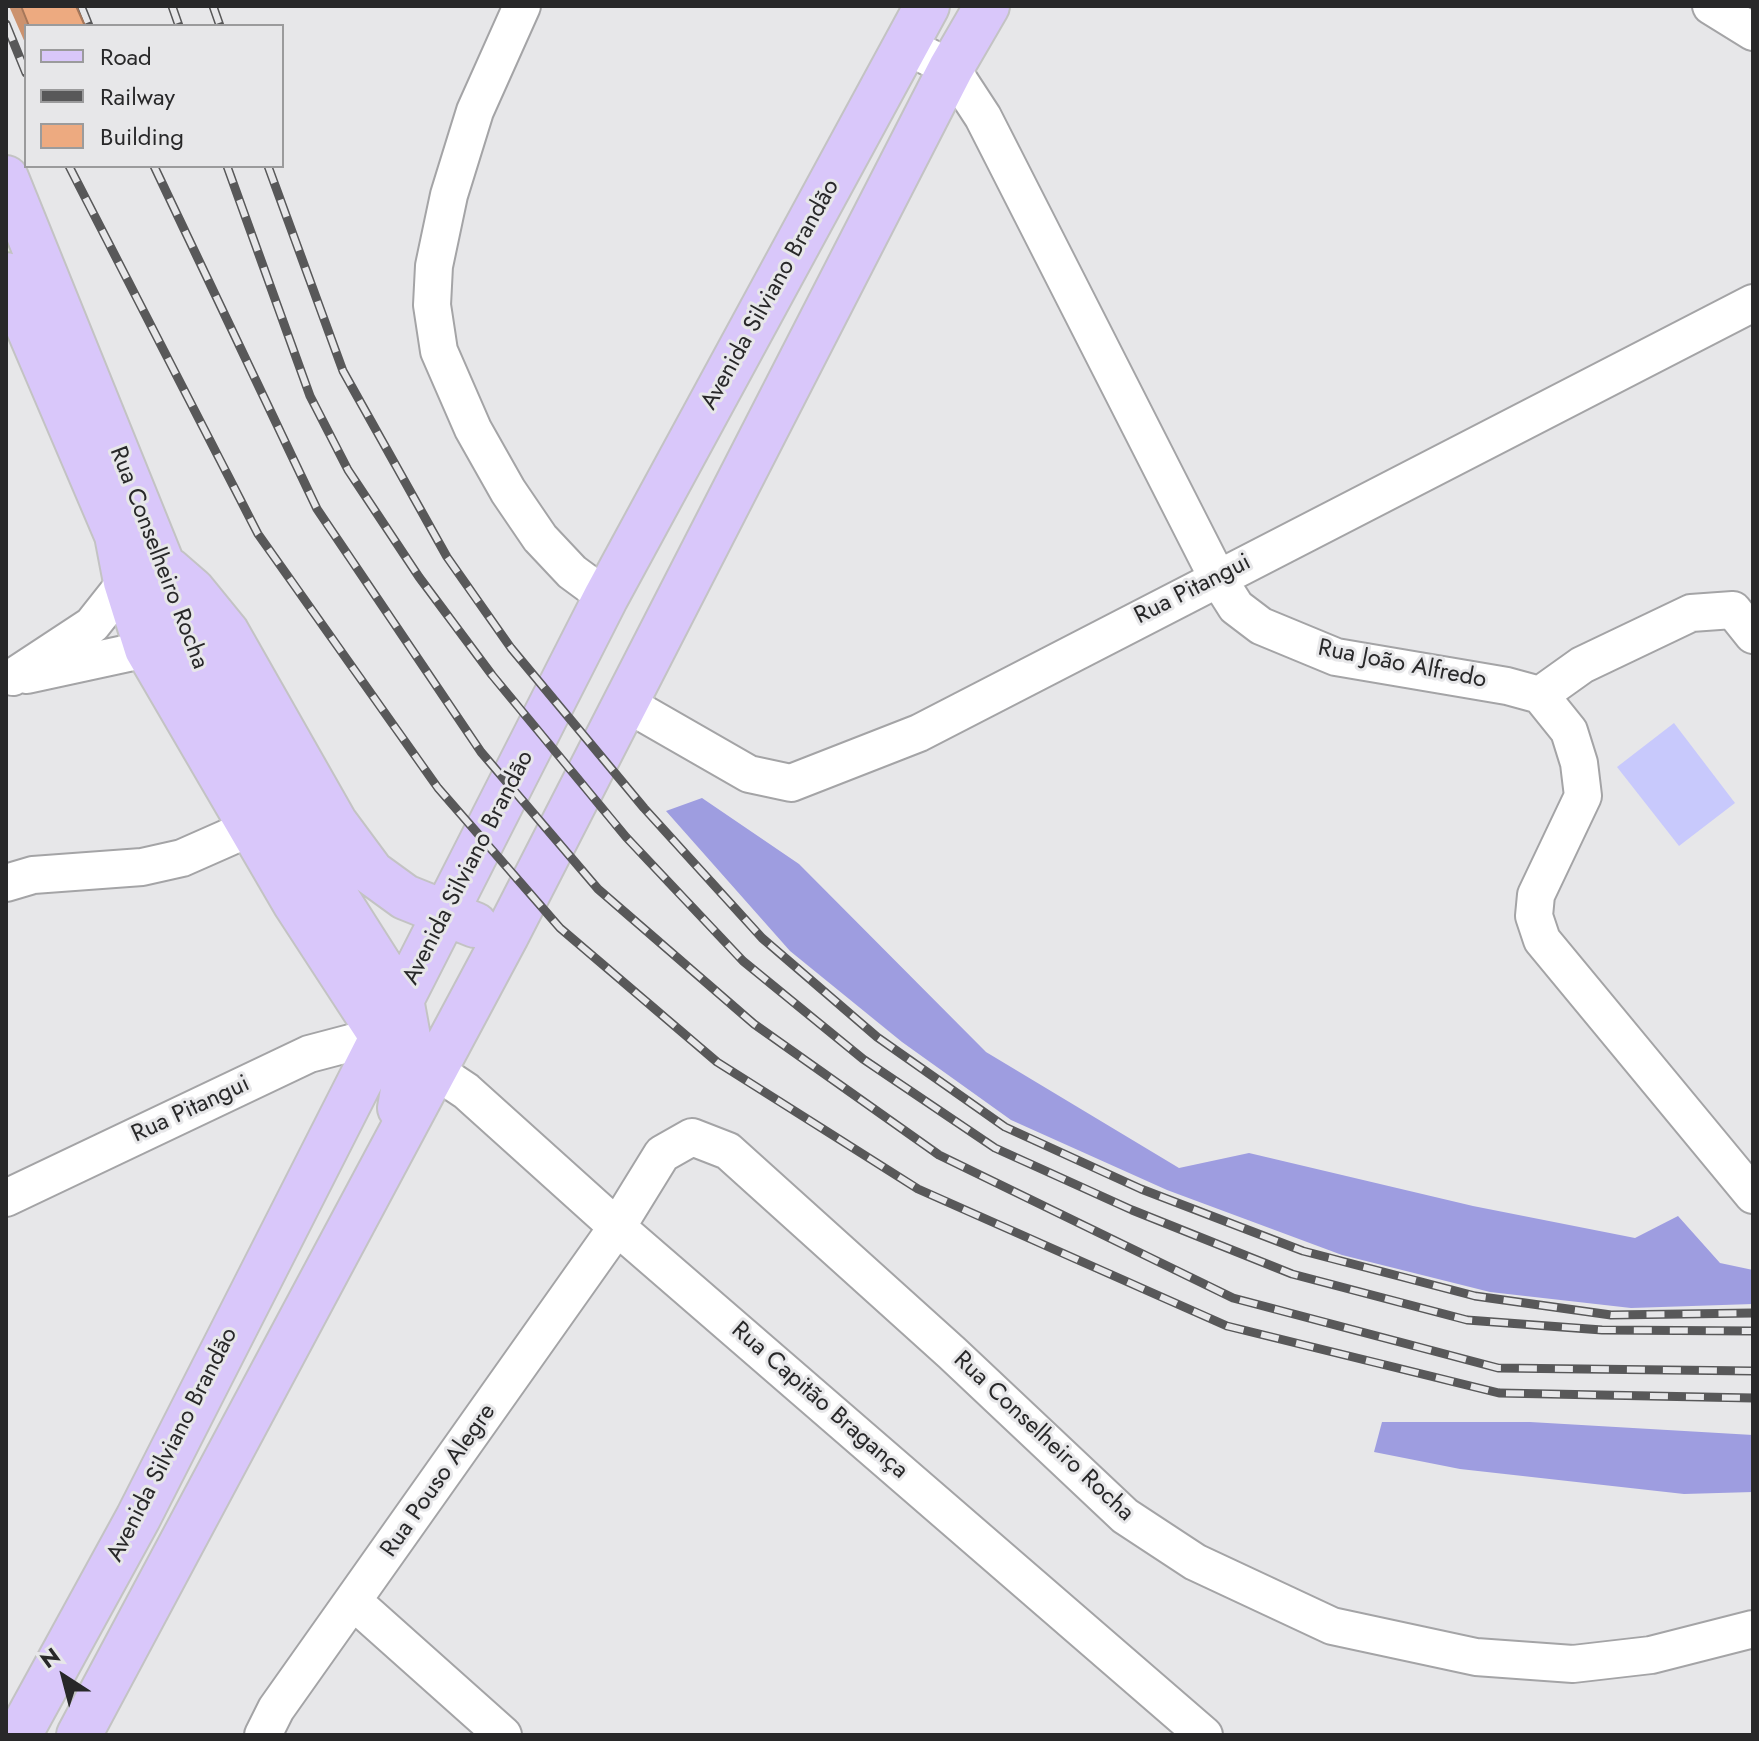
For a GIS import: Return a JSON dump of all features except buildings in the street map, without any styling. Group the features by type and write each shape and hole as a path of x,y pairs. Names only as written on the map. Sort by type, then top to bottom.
{"main road":[{"name":"Avenida Silviano Brandão","path":"19,1735 138,1518 606,597 927,6"},
{"path":"79,1735 506,936 951,68 987,6"},
{"name":"Rua Conselheiro Rocha","path":"6,178 144,573"},
{"name":"Rua Conselheiro Rocha","path":"6,275 117,535 187,640 198,670 346,912 391,1017"},
{"path":"187,640 372,873 405,897 506,936"},
{"name":"Rua Conselheiro Rocha","path":"187,640 250,828 391,1017"},
{"path":"346,912 369,923 405,929 447,914"},
{"path":"391,1017 410,1048 398,1134"}],"street":[{"path":"522,6 475,111 449,195 434,266 432,305 439,351 473,429 508,491 540,538 572,572 606,597"},
{"path":"1711,6 1753,32"},
{"path":"906,46 951,68"},
{"name":"Rua João Alfredo","path":"951,68 983,117 1217,577 1236,607 1261,626 1336,657 1507,686 1540,695"},
{"name":"Rua Pitangui","path":"627,704 749,774 791,783 919,733 1753,303"},
{"path":"10,678 92,625 144,573"},
{"path":"1753,635 1733,610 1691,613 1582,665 1540,695 1569,731 1579,763 1583,796 1536,895 1534,916 1542,940 1753,1195"},
{"path":"10,678 187,640"},
{"path":"6,883 33,875 142,867 182,858 250,828"},
{"name":"Rua Pitangui","path":"6,1198 391,1017"},
{"name":"Rua Capitão Bragança","path":"433,1069 466,1091 617,1227 1204,1735"},
{"name":"Rua Conselheiro Rocha","path":"617,1227 662,1154 692,1137 728,1151 952,1353 1125,1516 1195,1562 1332,1626 1476,1657 1573,1664 1651,1655 1753,1629"},
{"name":"Rua Pouso Alegre","path":"263,1735 276,1709 617,1227"},
{"path":"354,1602 503,1735"}],"shaded area":[{"path":"1674,723 1735,803 1679,846 1617,767"},
{"path":"702,798 799,864 986,1052 1179,1168 1249,1153 1473,1206 1635,1238 1678,1216 1720,1263 1753,1270 1753,1304 1631,1308 1490,1292 1342,1255 1167,1190 1011,1120 902,1042 790,951 666,811"},
{"path":"1382,1422 1530,1422 1753,1435 1753,1492 1684,1494 1460,1469 1374,1452"}],"railway":[{"path":"81,6 88,24"},
{"path":"172,6 178,24"},
{"path":"213,6 219,24"},
{"path":"6,24 24,68"},
{"path":"70,168 258,534 438,788 560,928 717,1062 918,1189 1227,1326 1499,1393 1753,1398"},
{"path":"155,168 317,509 481,752 598,889 754,1024 939,1155 1233,1298 1498,1368 1753,1371"},
{"path":"228,168 310,396 348,470 419,577 492,675 626,837 743,961 863,1059 995,1148 1132,1210 1292,1274 1467,1320 1602,1330 1753,1331"},
{"path":"269,168 343,371 447,557 511,648 644,808 762,938 877,1037 1005,1127 1141,1189 1303,1251 1475,1296 1611,1315 1753,1313"}]}
